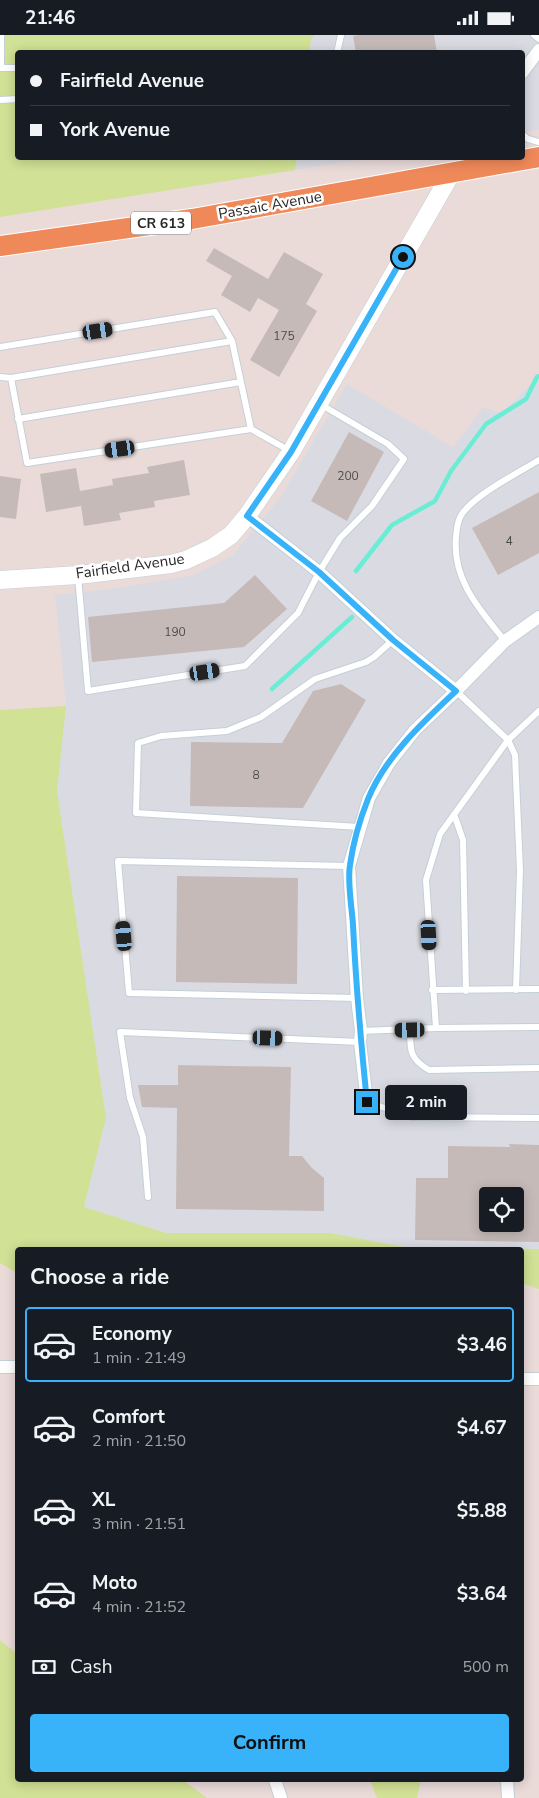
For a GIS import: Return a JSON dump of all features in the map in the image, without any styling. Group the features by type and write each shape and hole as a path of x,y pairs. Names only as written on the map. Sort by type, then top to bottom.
{"main road":[{"name":"Passaic Avenue","path":"525,160 539,157"},
{"name":"Passaic Avenue","path":"0,246 192,219 523,160"}],"street":[{"path":"525,69 539,50"},
{"name":"Fairfield Avenue","path":"0,579 78,575 171,564 186,560 212,548 231,535 247,516 291,452 460,160"},
{"path":"247,516 319,572 393,640 456,691"},
{"path":"367,1102 357,998 350,866 359,827 369,798 388,763 415,730 505,641 539,617"},
{"path":"0,1367 15,1367"},
{"path":"524,1379 539,1379"},
{"path":"276,1782 281,1798"},
{"path":"507,1782 508,1798"}],"lane":[{"path":"1,35 0,68 15,68"},
{"path":"338,50 341,35"},
{"path":"534,35 539,39"},
{"path":"0,101 15,99"},
{"path":"525,136 539,142"},
{"path":"0,347 215,312 232,341 251,429"},
{"path":"0,377 11,378 232,341"},
{"path":"11,378 27,463 251,429 291,452"},
{"path":"18,419 241,382"},
{"path":"78,575 88,691 245,666 298,613 319,572 340,538 372,506 404,459 388,444 319,403"},
{"path":"505,641 473,601 464,585 455,542 457,525 464,510 475,501 539,460"},
{"path":"359,827 136,813 138,743 161,736 227,731 261,717 315,679 366,662 393,640"},
{"path":"456,691 508,740 515,755 520,870 516,989"},
{"path":"436,1028 426,880 440,834 508,740 539,711"},
{"path":"454,814 463,840 466,991"},
{"path":"350,866 118,861 128,993 357,998"},
{"path":"432,990 539,989"},
{"path":"148,1197 143,1137 130,1097 120,1032 361,1037 436,1028 539,1027"},
{"path":"410,1030 412,1056 419,1064 429,1070 539,1068"},
{"path":"367,1102 412,1117 539,1118"}],"shaded area":[{"path":"311,35 539,35 539,130 525,132 525,50 309,50"},
{"path":"297,160 358,160 295,170"},
{"path":"539,378 539,1249 524,1249 524,1247 404,1247 330,1233 166,1233 84,1207 106,1118 57,791 66,706 55,595 118,588 193,575 233,555 281,496 347,384 453,447 483,407 502,413 534,380"}],"green space":[{"path":"0,35 314,35 309,50 15,50 15,160 297,160 295,170 0,217"},
{"path":"66,706 57,791 106,1118 84,1207 166,1233 330,1233 404,1247 15,1247 15,1272 0,1263 0,710"},
{"path":"524,1249 539,1249 539,1289 524,1284"},
{"path":"0,1640 15,1652 15,1782 186,1782 207,1798 0,1798"},
{"path":"371,1782 421,1782 417,1798 377,1798"}],"building":[{"path":"434,35 436,50 355,50 353,36"},
{"path":"214,248 268,279 284,252 323,274 306,304 317,311 279,377 250,360 279,310 258,298 250,312 221,295 232,276 206,261"},
{"path":"349,432 384,452 347,521 311,501"},
{"path":"184,460 190,495 154,501 155,507 119,513 121,520 84,526 81,506 46,512 40,474 76,468 80,491 113,485 112,479 149,473 147,467"},
{"path":"0,476 21,479 16,519 0,517"},
{"path":"539,492 539,553 498,575 472,528"},
{"path":"255,575 287,609 244,647 92,662 88,617 224,603"},
{"path":"341,684 366,700 303,808 190,806 191,742 282,743 313,691"},
{"path":"177,876 298,878 297,984 176,982"},
{"path":"178,1065 291,1067 289,1156 302,1156 324,1178 324,1211 176,1209 177,1108 142,1107 138,1085 178,1085"},
{"path":"509,1144 539,1145 539,1242 415,1240 416,1178 448,1178 448,1146 510,1147"}],"waterway":[{"path":"356,571 392,525 435,501 451,471 486,424 526,399 539,376"},
{"path":"272,689 352,617"}],"route":[{"path":"367,1102 360,1042 361,1031 357,998 350,866 359,827 369,798 388,763 415,730 456,691 393,640 319,572 247,516 291,452 403,257"}]}
